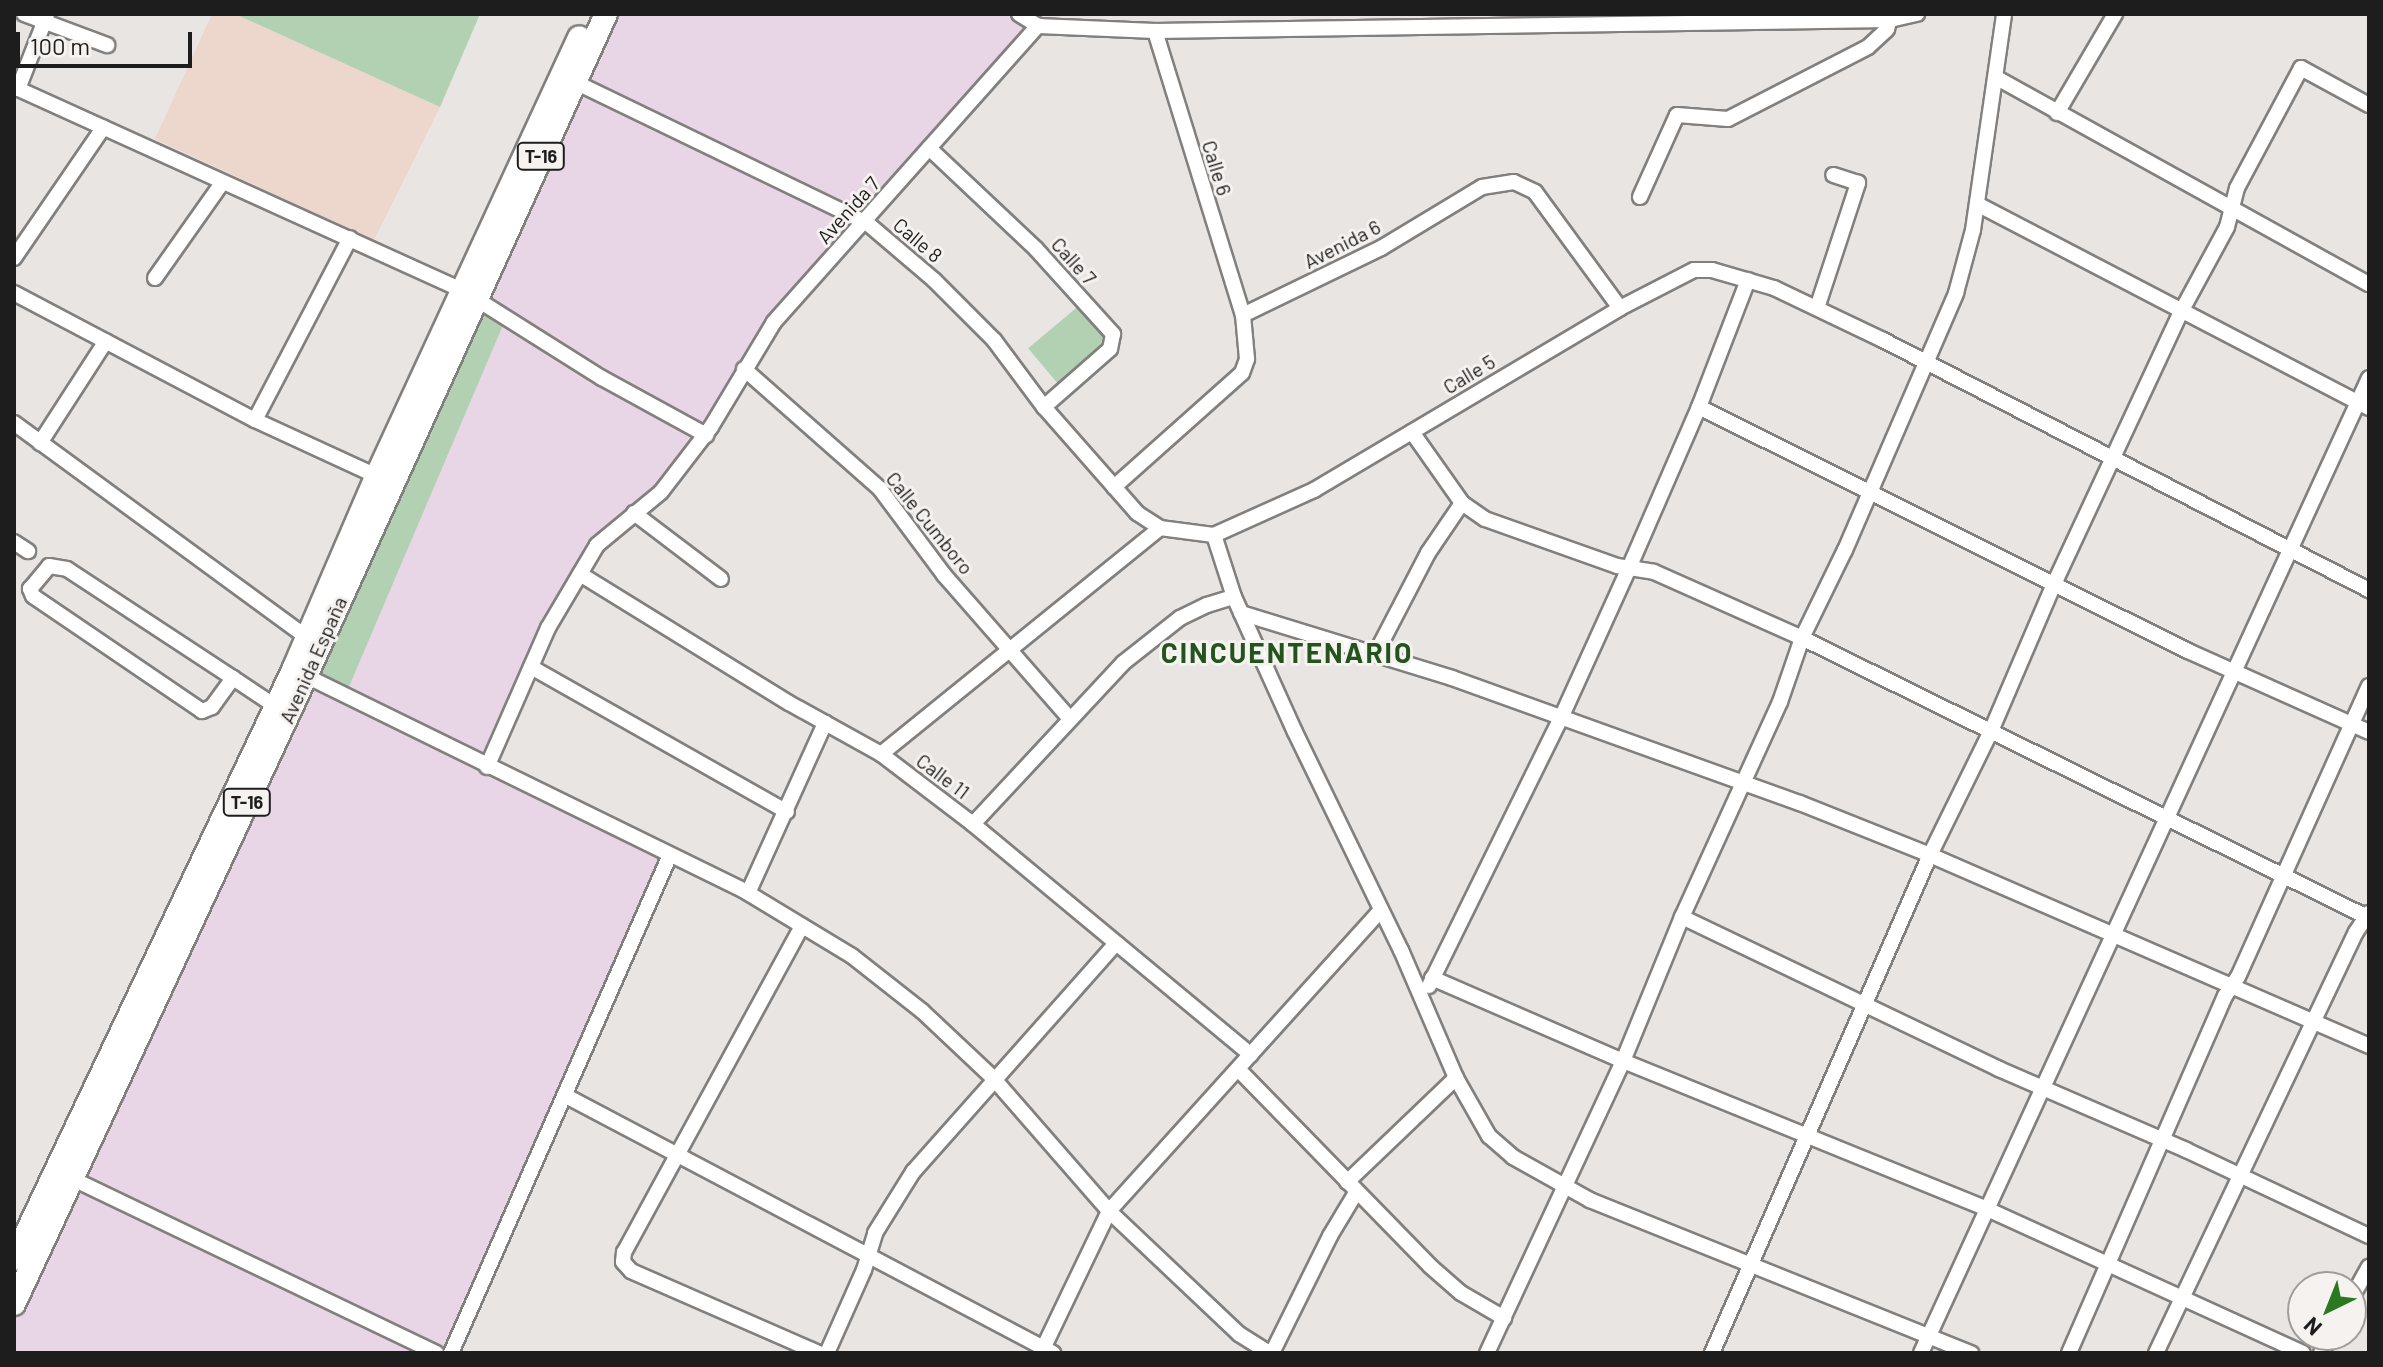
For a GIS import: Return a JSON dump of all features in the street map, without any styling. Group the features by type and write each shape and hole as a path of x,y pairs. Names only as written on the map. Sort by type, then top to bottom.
{"highway":[{"name":"Avenida España","path":"14,1304 300,673 590,14"},
{"name":"Avenida España","path":"469,294 606,14"},
{"name":"Avenida España","path":"14,1259 275,706 300,673 306,637 384,479"}],"street":[{"path":"24,14 46,18 107,45"},
{"path":"1019,14 1038,26 1155,31 1490,29 1917,14"},
{"path":"1678,14 1694,23"},
{"path":"1487,1353 1623,1061 1682,917 1780,702 1802,638 1871,491 1956,293 1977,204 2004,14"},
{"path":"2057,113 2115,14"},
{"path":"1640,197 1677,115 1728,119 1781,89 1857,53 1877,40 1891,17"},
{"path":"46,18 16,88 469,294 602,378 706,435"},
{"name":"Avenida 7","path":"487,767 548,628 597,545 661,492 706,435 744,369 782,313 867,223 1038,26"},
{"name":"Calle 6","path":"1155,31 1243,315"},
{"path":"1712,1353 1930,855 1991,731 2054,584 2182,310 2227,227 2237,188 2301,68 2369,105"},
{"path":"1997,78 2369,284"},
{"name":"Calle 8","path":"575,82 867,223 934,280 994,340 1044,407 1114,487 1137,513 1160,528"},
{"path":"14,258 103,128"},
{"name":"Calle 7","path":"929,148 1036,249 1113,334 1110,349 1044,407"},
{"path":"1817,308 1858,183 1833,175"},
{"name":"Avenida 6","path":"1243,315 1381,248 1482,187 1498,182 1514,182 1535,192 1620,308"},
{"path":"155,278 222,183"},
{"path":"1977,204 2363,405"},
{"path":"255,420 350,238"},
{"name":"Calle 5","path":"1214,535 1314,490 1620,308 1694,270 1712,270 1748,280 1817,308 2115,457 2369,590"},
{"path":"1422,1001 1561,718 1629,568 1699,407 1748,280"},
{"path":"14,293 255,420 384,479"},
{"path":"1114,487 1242,373 1247,359 1243,315"},
{"path":"40,443 106,341"},
{"name":"Calle Cumboro","path":"744,369 880,489 944,575 1069,718"},
{"path":"1921,1353 2289,549 2363,405 2369,378"},
{"path":"1699,407 2233,672 2369,732"},
{"path":"14,423 306,637"},
{"path":"1412,432 1462,503 1485,519 1520,534 1629,568 1654,572 1802,638 2368,916 2313,1021 2156,1353"},
{"path":"1376,653 1428,553 1462,503"},
{"path":"634,513 721,579"},
{"path":"881,754 1160,528 1214,535 1241,613 1456,1078 1489,1136 1513,1157 1566,1188 1971,1353"},
{"path":"14,542 28,551"},
{"path":"233,678 212,707 202,711 33,596 30,589 49,566 67,569 233,678 275,706"},
{"name":"Calle 11","path":"580,574 881,754 973,824 1251,1055"},
{"path":"973,824 1123,663 1165,629 1207,605 1234,597"},
{"path":"1241,613 1376,653 1741,783 1930,855 2369,1046"},
{"path":"531,667 787,812"},
{"path":"300,673 748,893 852,956 922,1011 993,1078 1109,1211 1239,1334 1271,1353 1352,1186 1456,1078"},
{"path":"2069,1353 2369,686"},
{"path":"748,893 825,723"},
{"path":"451,1353 670,855"},
{"path":"566,1096 1046,1351 1109,1211 1379,912"},
{"path":"1682,917 2043,1088 2241,1175 2369,1236"},
{"path":"802,926 624,1252 623,1262 631,1271 819,1353"},
{"path":"827,1353 887,1209 913,1172 993,1078 1116,943"},
{"path":"1432,978 1623,1061 1987,1209 2303,1353"},
{"path":"1238,1069 1452,1285 1504,1318"},
{"path":"71,1178 436,1353"}],"shaded area":[{"path":"212,14 235,14 440,107 374,240 155,139"},
{"path":"600,14 1007,14 1026,27 931,132 855,225 777,306 696,438 657,487 596,536 575,567 527,659 483,769 661,859 441,1353 14,1353 14,1284"}],"green space":[{"path":"235,14 480,14 440,107"},
{"path":"477,299 506,318 345,696 306,676"},
{"path":"1081,304 1112,341 1059,385 1028,348"}],"district":[{"name":"CINCUENTENARIO","path":"1287,652"}]}
